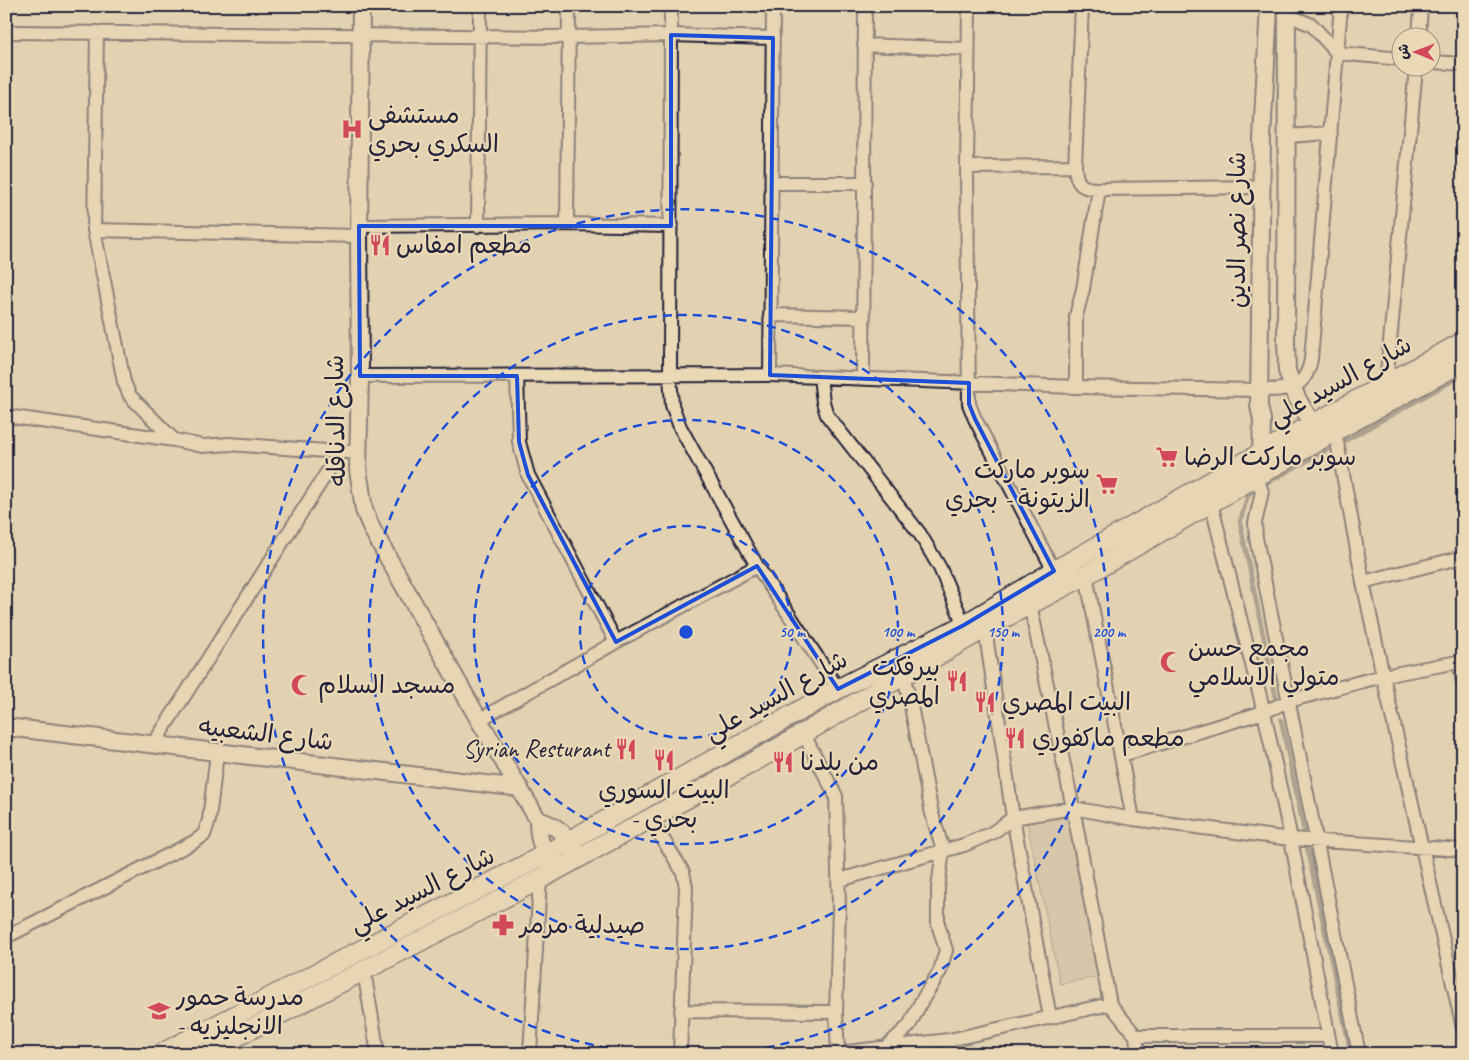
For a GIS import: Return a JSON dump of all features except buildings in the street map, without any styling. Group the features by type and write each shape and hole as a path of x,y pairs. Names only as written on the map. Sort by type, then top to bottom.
{"main road":[{"name":"شارع السيد علي","path":"203,1054 540,879 877,692 985,628 1086,574 1256,476 1323,432 1386,384 1463,342"},
{"name":"شارع السيد علي","path":"161,1054 546,854 838,689 964,625 1054,570 1261,453 1323,432 1463,362"},
{"path":"866,674 877,692"}],"street":[{"name":"شارع الدناقله","path":"360,6 359,452 360,488 364,510 372,529 479,720 538,820 540,844 546,854 560,868"},
{"path":"478,226 480,6"},
{"path":"567,224 569,6"},
{"path":"671,6 670,375 672,405 680,427 757,566 838,689"},
{"path":"770,375 774,6"},
{"path":"864,379 865,6"},
{"path":"969,6 967,166 969,404 1054,570"},
{"path":"1082,6 1075,166 1076,178 1080,185 1088,189 1262,187"},
{"name":"شارع نصر الدين","path":"1261,453 1262,420 1259,406 1262,138 1269,6"},
{"path":"360,376 770,375 1076,387 1276,390 1293,387 1303,380 1309,372 1311,359 1341,6"},
{"path":"1419,28 1421,6"},
{"path":"1287,10 1312,25 1337,53 1392,58"},
{"name":"شارع نصر الدين","path":"1287,10 1287,371 1304,411 1323,432"},
{"path":"6,32 569,37 671,35 773,38"},
{"path":"96,32 94,230 124,382 130,396 174,440"},
{"path":"864,45 968,49"},
{"path":"1442,63 1463,64"},
{"path":"1386,384 1415,78"},
{"path":"1262,138 1331,133"},
{"path":"967,166 1075,166"},
{"path":"772,183 865,183"},
{"path":"1076,387 1076,316 1083,290 1099,189"},
{"path":"94,230 359,231 567,224 671,226"},
{"path":"770,315 864,317"},
{"path":"517,376 519,442 528,475 616,642"},
{"path":"820,377 823,402 828,416 920,534 940,568 964,625"},
{"path":"6,416 174,440 203,446 229,444 359,452"},
{"path":"1323,432 1363,582 1463,1028"},
{"path":"153,746 340,452"},
{"path":"1256,476 1262,492 1255,523 1256,538 1359,1054"},
{"path":"1211,503 1264,712 1291,839 1332,1054"},
{"path":"1363,582 1463,557"},
{"path":"479,720 616,642 757,566"},
{"path":"1086,574 1133,819"},
{"path":"1030,604 1073,808 1110,1004 1136,1036 1138,1054"},
{"path":"985,628 1013,818 1050,1017"},
{"path":"1122,755 1264,712 1288,701 1383,676 1461,662 1463,682"},
{"path":"885,1048 909,1026 940,971 946,950 938,924 938,888 943,850 932,814 909,696 902,677"},
{"name":"شارع الشعبيه","path":"6,727 153,746 520,788"},
{"path":"803,733 836,796 839,880 836,1012 838,1053 949,1040 1110,1004"},
{"path":"6,937 204,835 209,820 217,753"},
{"path":"839,880 964,845 992,833 1013,818 1073,808 1133,819 1291,839 1463,850"},
{"path":"650,818 683,872 686,887 680,1054"},
{"path":"538,820 550,823 561,831 570,840 578,858"},
{"path":"530,1054 540,879"},
{"path":"364,971 378,1054"},
{"path":"681,1011 836,1012"},
{"path":"1136,1036 1328,1036"},
{"path":"193,1037 203,1054"},
{"path":"949,1040 951,1054"}],"highlighted area":[{"path":"671,35 773,38 770,375 969,383 969,404 975,419 1054,571 964,625 838,689 757,566 616,642 528,475 519,442 517,376 360,376 359,226 671,226"}],"shaded area":[{"path":"1068,814 1101,976 1060,984 1027,822"}],"waterway":[{"path":"1343,442 1463,375"},
{"path":"1263,485 1336,445"},
{"path":"1258,488 1248,495 1240,522 1277,703"},
{"path":"1281,720 1304,831"},
{"path":"1307,847 1351,1054"}],"place":[{"name":"مستشفى السكري بحري","path":"352,129"},
{"name":"مطعم امفاس","path":"380,245"},
{"name":"سوبر ماركت الرضا","path":"1167,457"},
{"name":"سوبر ماركت الزيتونة - بحري","path":"1107,484"},
{"name":"مجمع حسن متولي الاسلامي","path":"1171,662"},
{"name":"بيرفكت المصري","path":"957,681"},
{"name":"مسجد السلام","path":"302,685"},
{"name":"البيت المصري","path":"985,702"},
{"name":"مطعم ماكفوري","path":"1015,738"},
{"name":"Syrian Resturant","path":"626,749"},
{"name":"البيت السوري - بحري","path":"664,760"},
{"name":"من بلدنا","path":"783,762"},
{"name":"صيدلية مرمر","path":"503,925"},
{"name":"مدرسة حمور - الانجليزيه","path":"159,1011"}]}
